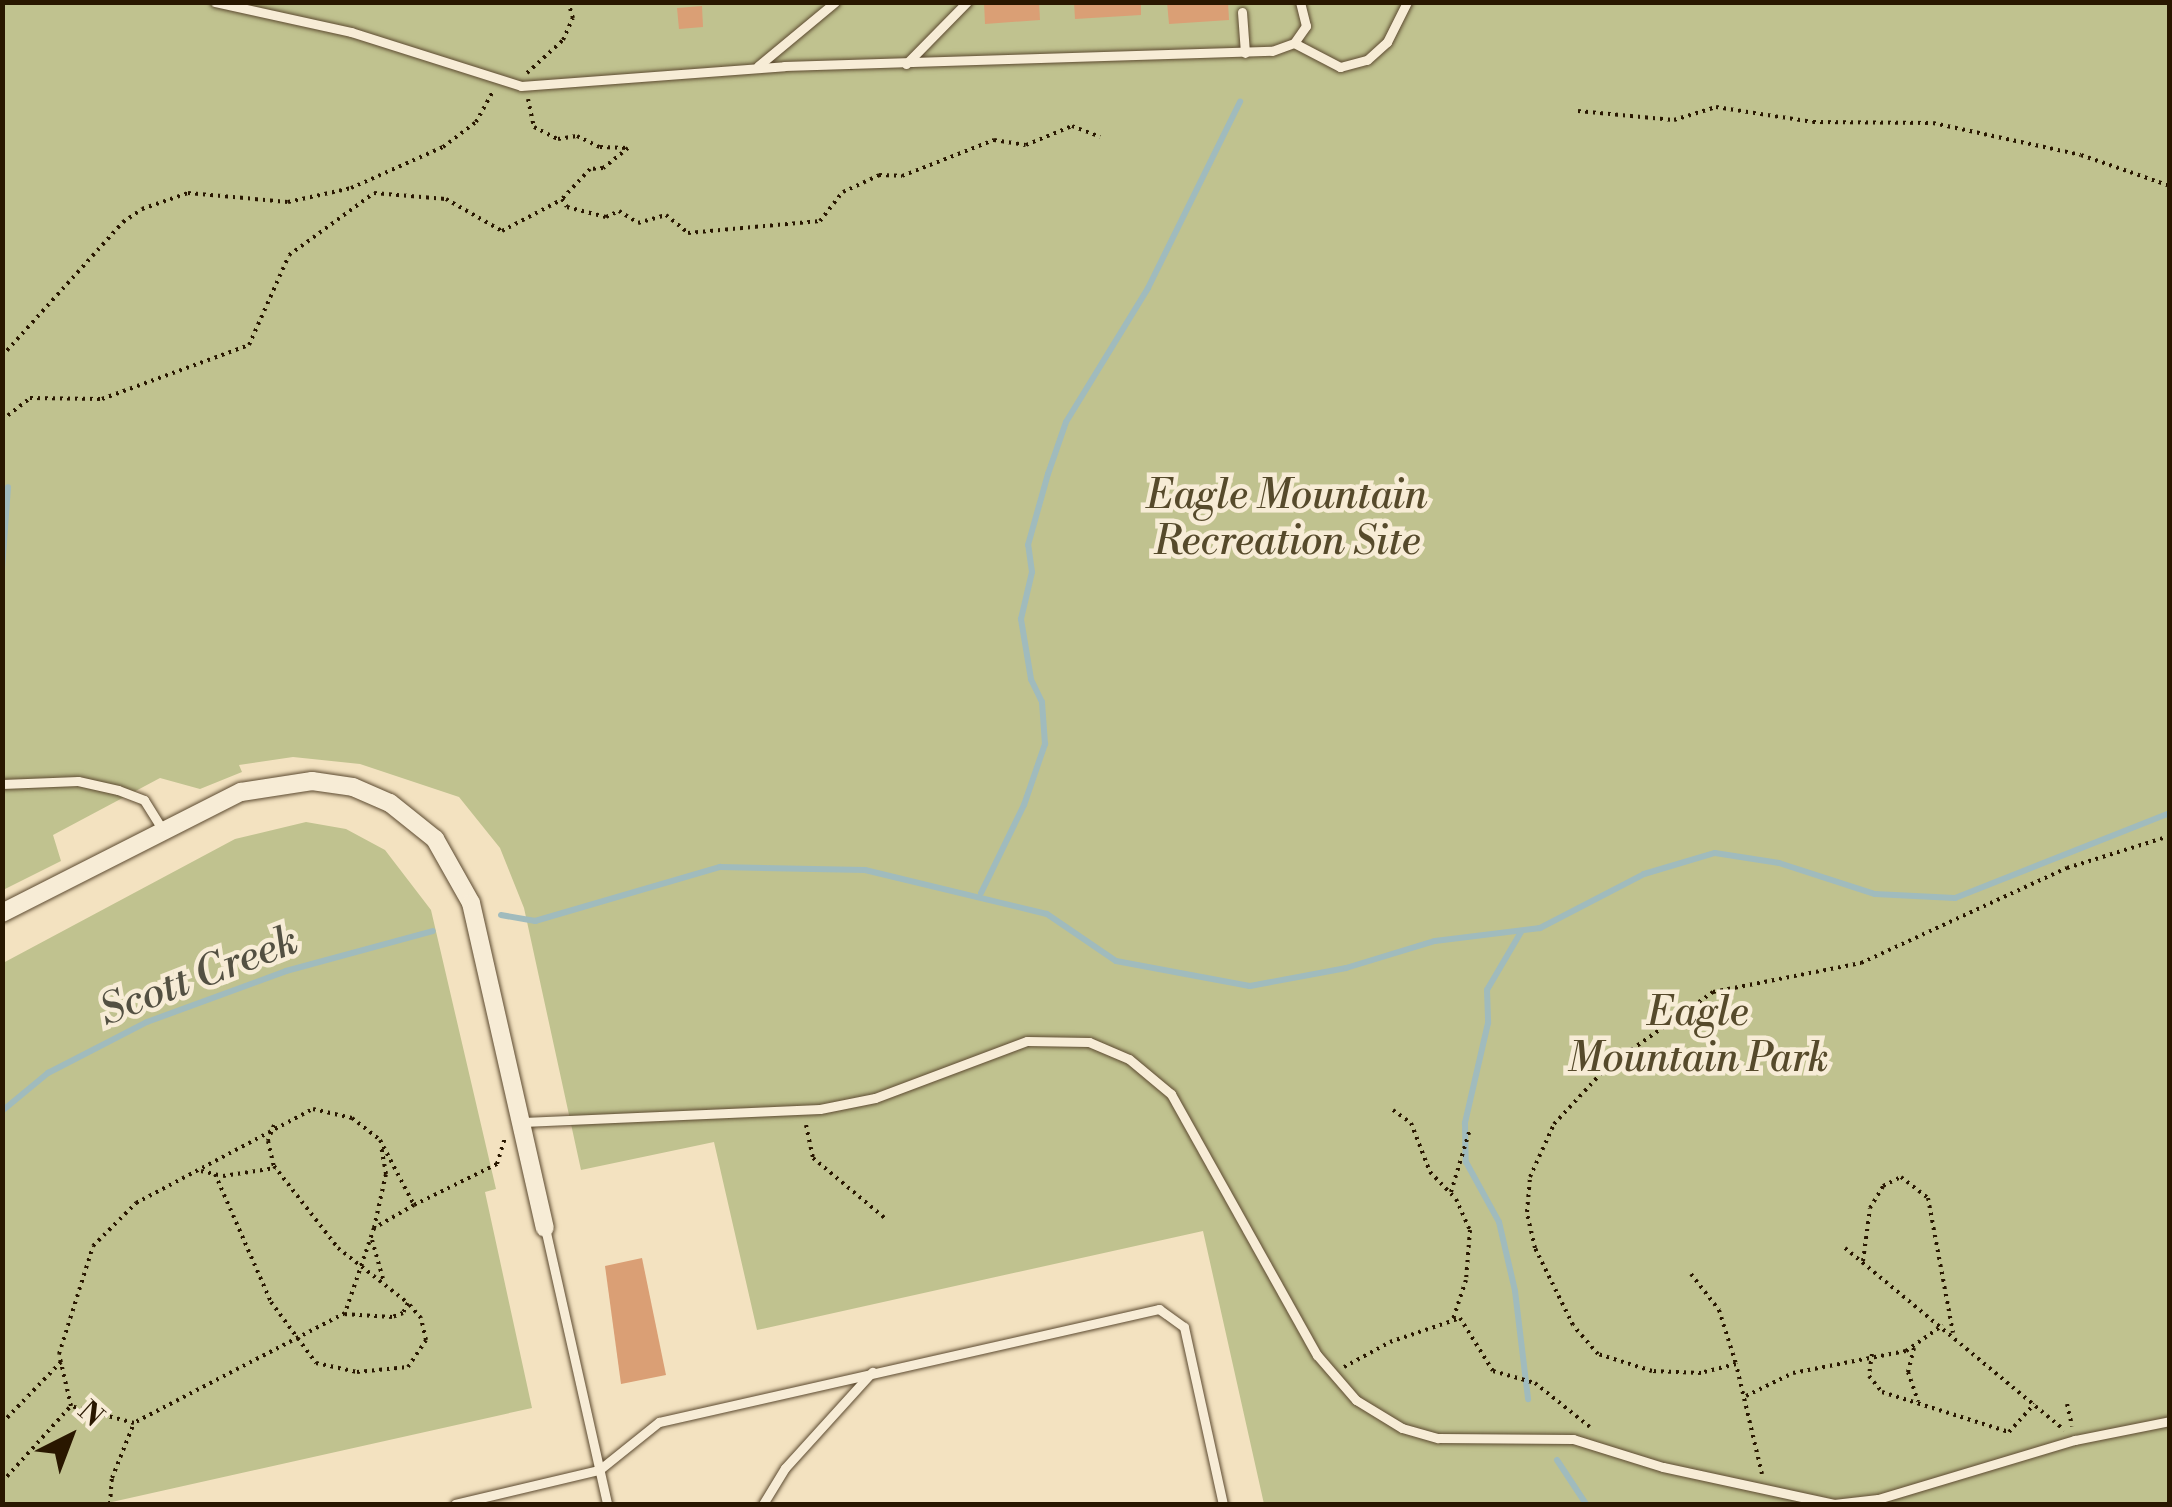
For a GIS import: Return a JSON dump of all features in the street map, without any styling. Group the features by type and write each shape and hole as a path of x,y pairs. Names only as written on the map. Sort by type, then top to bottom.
{"street":[{"path":"2,914 161,827 241,792 292,782 364,790 414,820 444,850 472,902 545,1228"}],"lane":[{"path":"214,2 351,32 521,86 756,68 1126,51 1245,53 1294,42 1306,26 1300,2"},
{"path":"756,68 835,2"},
{"path":"906,64 967,2"},
{"path":"1294,42 1340,67 1367,60 1387,42 1407,2"},
{"path":"1242,12 1245,53"},
{"path":"2,784 78,782 118,790 144,800 161,827"},
{"path":"523,1122 803,1111 875,1098 1027,1040 1065,1038 1108,1048 1151,1075 1187,1115 1332,1375 1374,1414 1420,1434 1552,1435 1813,1501 1856,1502 2075,1440 2170,1421"},
{"path":"545,1228 607,1504"},
{"path":"454,1504 599,1470 659,1422 1159,1309 1184,1327 1223,1504"},
{"path":"763,1504 785,1468 873,1372"}],"path":[{"path":"2,420 30,398 102,398 248,344 289,255 374,194 446,200 502,231 562,199 590,168 602,168 628,148 600,146 576,136 558,139 534,127 521,86 529,69 564,40 573,18 568,2"},
{"path":"2,356 142,208 188,193 288,202 351,188 443,147 476,122 498,80"},
{"path":"1578,111 1674,120 1716,107 1813,122 1934,124 2081,154 2170,186"},
{"path":"562,199 567,208 606,217 619,212 638,223 666,214 688,233 721,232 736,224 744,231 820,221 843,192 879,175 902,176 994,140 1026,145 1072,126 1100,137"},
{"path":"1736,1364 1701,1373 1652,1370 1598,1354 1572,1325 1536,1248 1528,1212 1534,1164 1554,1124 1608,1068 1713,992 1861,963 2067,868 2170,836"},
{"path":"71,1406 61,1362 92,1246 136,1203 201,1171 274,1125 313,1108 352,1118 380,1140 414,1204"},
{"path":"1394,1110 1411,1123 1430,1172 1450,1192 1470,1230 1466,1280 1454,1319"},
{"path":"803,1111 813,1158 886,1219"},
{"path":"374,1228 498,1164 506,1135 523,1122"},
{"path":"215,1174 271,1302 316,1363 357,1372 408,1367 426,1340 421,1318 384,1279 338,1248 276,1168 268,1141 274,1125"},
{"path":"1450,1192 1470,1129"},
{"path":"343,1314 374,1228 386,1174 380,1140"},
{"path":"201,1171 215,1174 276,1168"},
{"path":"1863,1262 1870,1208 1883,1186 1901,1178 1928,1198 1953,1333"},
{"path":"371,1236 384,1279"},
{"path":"1845,1248 1953,1333 2075,1440"},
{"path":"1691,1274 1719,1310 1746,1396 1765,1488"},
{"path":"110,1504 112,1478 134,1423 300,1340 343,1314 392,1317 404,1313 408,1303"},
{"path":"1332,1375 1367,1352 1454,1319 1467,1322 1493,1371 1534,1383 1599,1436"},
{"path":"1746,1396 1793,1373 1914,1346 1943,1325"},
{"path":"1914,1346 1908,1372 1918,1401"},
{"path":"1872,1354 1868,1376 1882,1392 2009,1432 2034,1402"},
{"path":"2,1423 61,1362"},
{"path":"2066,1404 2075,1440"},
{"path":"71,1406 134,1423"},
{"path":"4,1478 71,1406"}],"green space":[{"name":"Eagle Mountain Recreation Site","path":"2,3 2169,3 2169,1504 1264,1504 1203,1231 757,1330 714,1142 581,1170 524,908 500,848 459,797 360,764 293,757 239,765 242,772 200,789 160,778 53,835 61,861 3,890"},
{"path":"306,822 346,829 385,850 431,910 496,1189 485,1192 532,1408 103,1504 3,1504 3,963 235,839"}],"building":[{"path":"984,2 1039,2 1040,20 985,24"},
{"path":"1074,2 1141,2 1141,15 1075,19"},
{"path":"1167,2 1228,2 1229,20 1169,24"},
{"path":"702,6 703,27 679,29 677,8"},
{"path":"642,1258 666,1375 621,1384 605,1266"}],"waterway":[{"path":"981,893 1024,805 1045,744 1042,702 1031,679 1021,619 1032,572 1028,545 1048,474 1066,422 1148,288 1240,102"},
{"path":"2,569 8,487"},
{"path":"501,915 535,921 720,867 865,870 1047,914 1116,961 1250,986 1346,968 1435,941 1540,928 1644,874 1715,853 1779,863 1875,894 1955,898 2170,813"},
{"name":"Scott Creek","path":"2,1111 48,1073 147,1022 286,971 433,931"},
{"path":"1521,932 1487,990 1488,1023 1465,1123 1466,1162 1499,1222 1515,1291 1528,1399"},
{"path":"1557,1460 1586,1504"}],"park label":[{"name":"Eagle Mountain Park","path":"1698,1036"}]}
